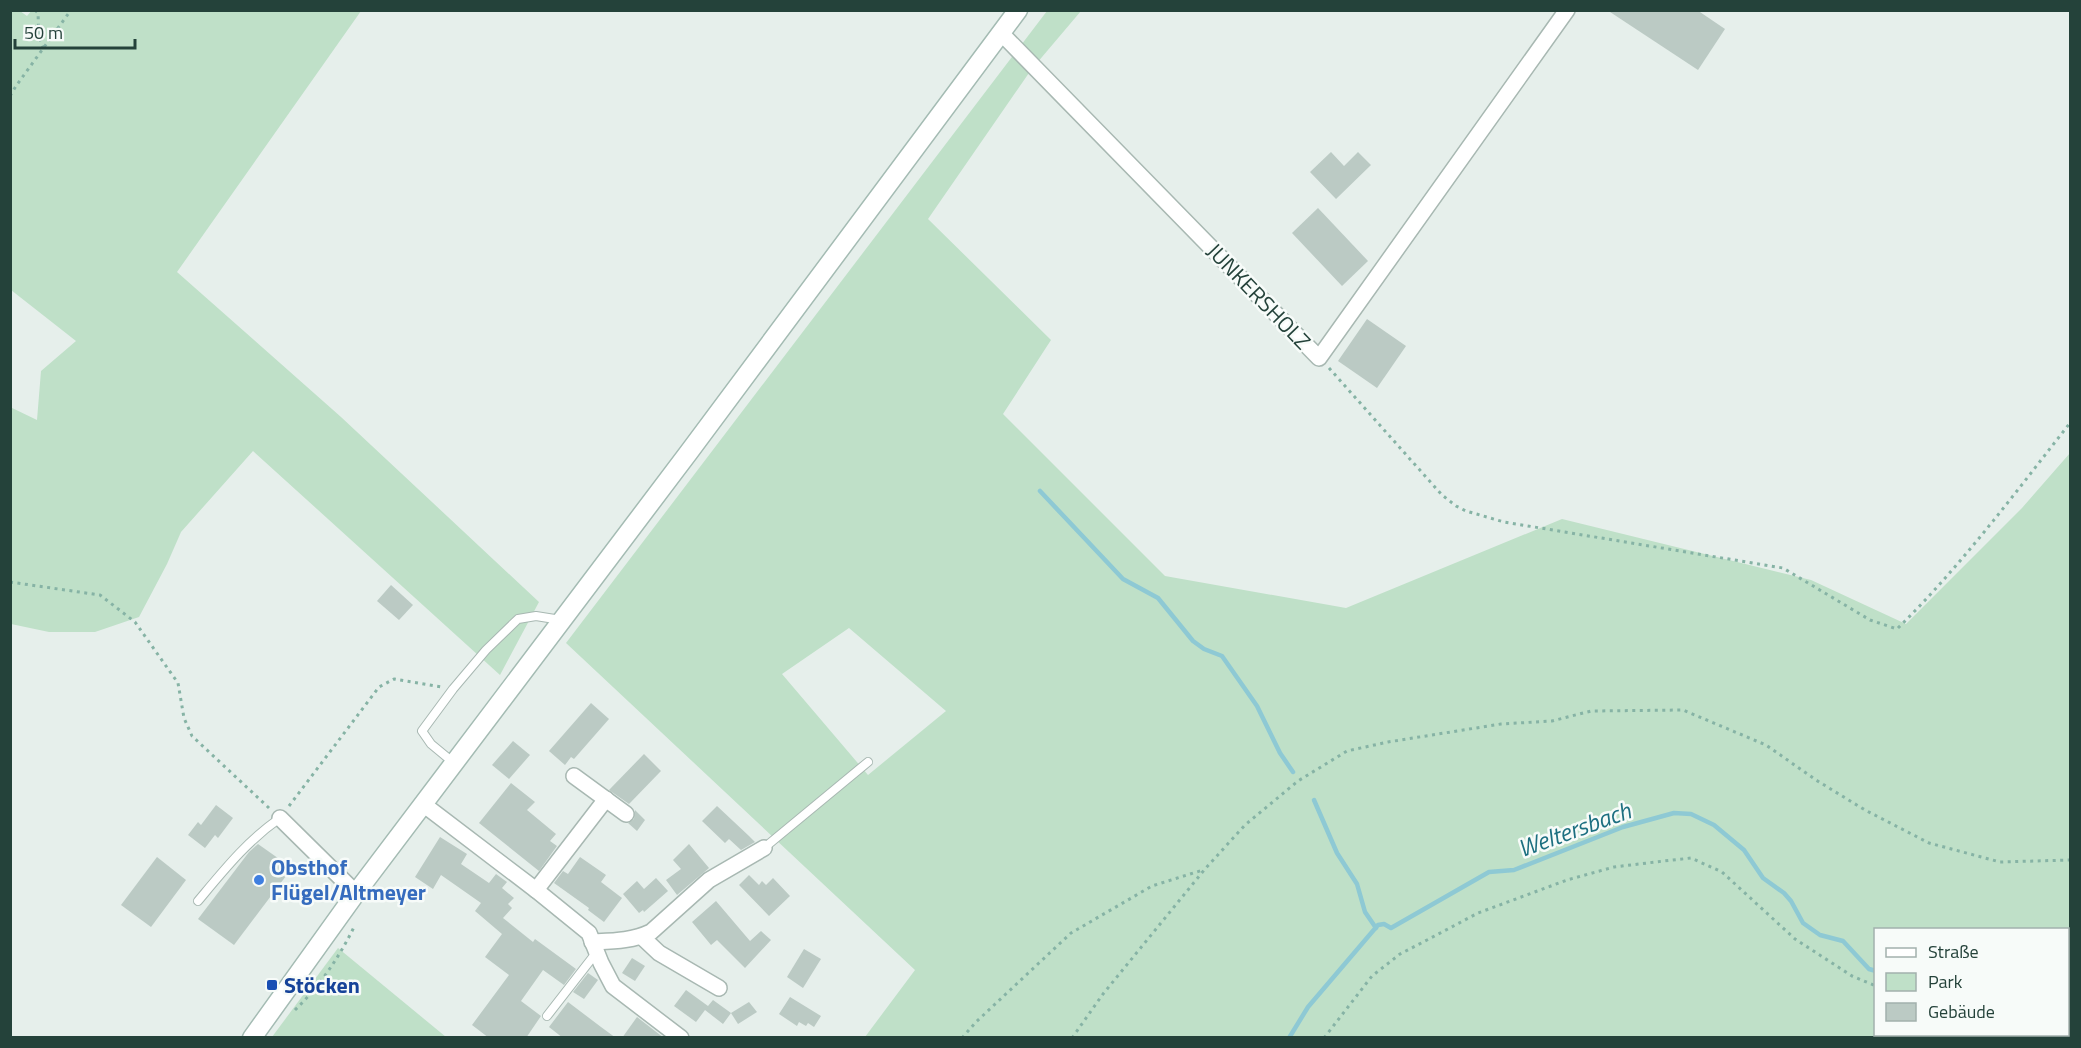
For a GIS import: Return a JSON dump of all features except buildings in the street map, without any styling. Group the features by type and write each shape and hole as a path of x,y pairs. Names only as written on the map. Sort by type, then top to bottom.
{"main road":[{"path":"252,1038 356,893 1018,10"}],"street":[{"name":"JUNKERSHOLZ","path":"1001,33 1319,358 1567,10"},
{"path":"574,776 626,814"},
{"path":"536,890 606,799"},
{"path":"423,804 536,890 588,933 613,986 681,1038"},
{"path":"280,818 356,893"},
{"path":"594,947 642,937 651,932 709,880 764,848"},
{"path":"642,937 659,953 718,988"}],"lane":[{"path":"454,763 431,744 422,731 453,688 486,650 518,619 536,616 562,620"},
{"path":"764,848 868,762"},
{"path":"198,901 239,852 260,832 280,818"},
{"path":"548,1016 594,947"}],"path":[{"path":"34,10 38,13 39,38 43,47"},
{"path":"10,96 71,10"},
{"path":"1319,358 1443,495 1456,506 1504,522 1783,568 1870,620 1897,628 1931,595 1999,514 2070,423"},
{"path":"10,582 100,595 135,622 178,683 184,718 192,736 280,818 379,687 394,680 453,688"},
{"path":"1072,1038 1103,994 1205,869 1245,825 1298,781 1347,752 1388,742 1501,724 1552,721 1591,711 1683,710 1766,745 1816,780 1865,810 1929,843 2000,862 2070,860"},
{"path":"1324,1038 1372,976 1400,954 1478,913 1567,880 1614,867 1690,858 1722,872 1795,939 1852,976 1874,986"},
{"path":"962,1038 976,1022 1071,933 1152,886 1205,869"}],"green space":[{"path":"32,10 361,11 177,272 341,417 539,602 500,675 253,451 181,532 139,617 95,632 49,632 11,624 10,407 37,420 41,371 76,341 11,290 10,13 20,11 27,16"},
{"path":"1047,11 1081,11 1031,70 928,219 1051,340 1003,414 1165,576 1346,608 1562,519 1811,580 1906,624 2022,508 2070,453 2070,1037 865,1037 915,970 566,643","holes":["849,628 946,711 868,775 782,674"]},
{"path":"338,948 446,1037 272,1037"}],"waterway":[{"path":"1040,491 1123,579 1158,598 1193,641 1204,649 1222,656 1257,706 1280,753 1293,772"},
{"path":"1314,800 1337,853 1357,884 1365,912 1376,928"},
{"name":"Weltersbach","path":"1289,1038 1308,1007 1378,925 1384,924 1391,928 1489,872 1514,870 1623,827 1674,813 1691,814 1714,825 1744,850 1763,878 1784,893 1803,923 1820,935 1843,941 1869,969 1874,970"}],"place":[{"name":"Obsthof Flügel/Altmeyer","path":"259,880"},
{"name":"Stöcken","path":"272,985"}]}
